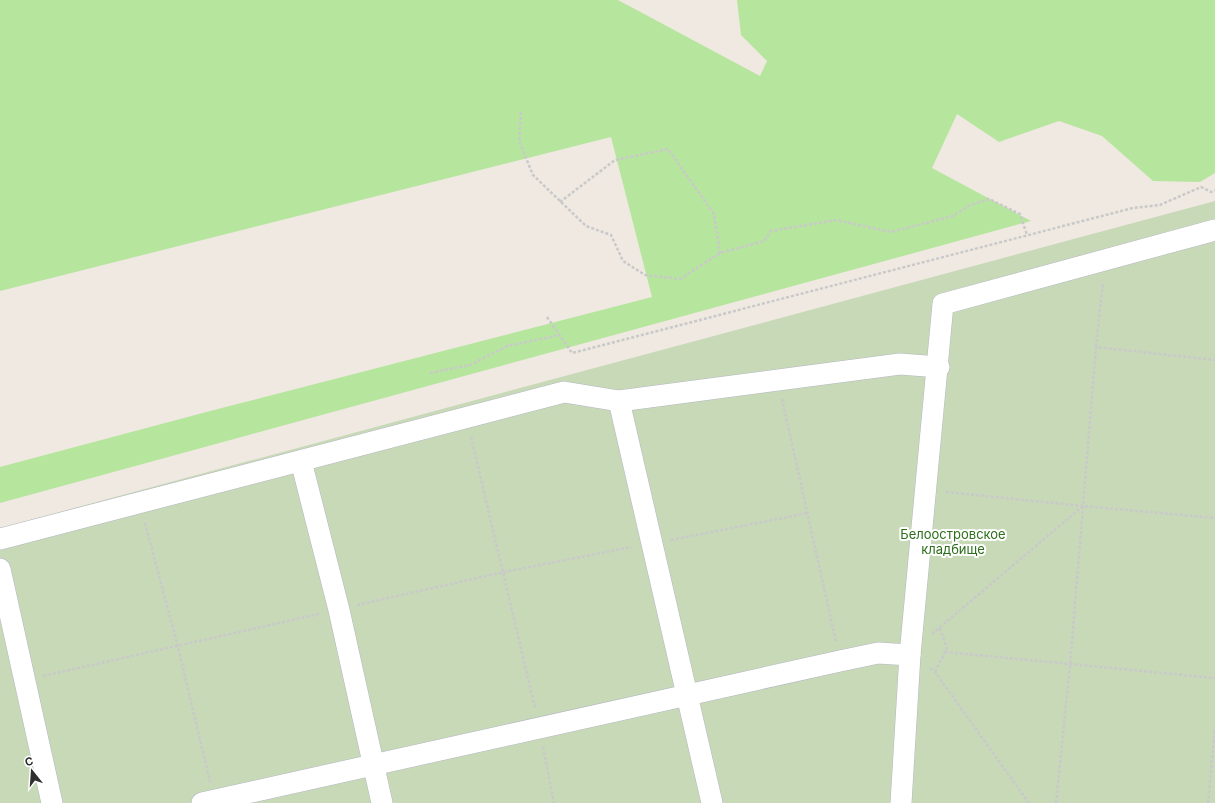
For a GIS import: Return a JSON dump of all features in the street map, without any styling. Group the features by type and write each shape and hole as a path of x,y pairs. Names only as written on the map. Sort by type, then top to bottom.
{"lane":[{"path":"901,803 910,655 943,304 1215,230"},
{"path":"0,539 564,392 619,401 900,364 938,367"},
{"path":"619,401 712,803"},
{"path":"301,461 339,610 382,803"},
{"path":"0,569 52,803"},
{"path":"208,802 840,661 878,654 910,655"}],"path":[{"path":"521,112 519,141 533,176 586,226 611,235 623,261 645,276 680,279 720,253 764,241 771,231 836,220 891,232 953,216 970,205 989,199 1020,214 1027,235"},
{"path":"560,202 615,160 668,149 714,214 720,253"},
{"path":"548,317 572,353 1133,208 1160,205 1201,187 1211,192 1215,190"},
{"path":"1056,803 1070,665 1096,347 1105,261"},
{"path":"430,373 470,365 507,346 560,335"},
{"path":"1096,347 1215,360"},
{"path":"778,381 840,661"},
{"path":"466,417 504,572 539,727 554,803"},
{"path":"926,489 1083,506 1215,518"},
{"path":"139,503 178,646 208,802"},
{"path":"1029,803 934,672 910,655 939,627 1083,506"},
{"path":"24,680 504,572 808,513"},
{"path":"934,672 948,648 939,627"},
{"path":"945,652 1215,678"},
{"path":"1208,803 1215,729"}],"green space":[{"path":"0,0 618,0 760,76 767,61 741,35 737,0 1215,0 1215,173 1200,182 1153,181 1102,136 1059,121 999,142 957,114 932,168 1031,221 0,503 0,467 652,297 611,137 0,291"},
{"name":"Белоостровское кладбище","path":"1215,201 1215,803 0,803 0,528"}]}
